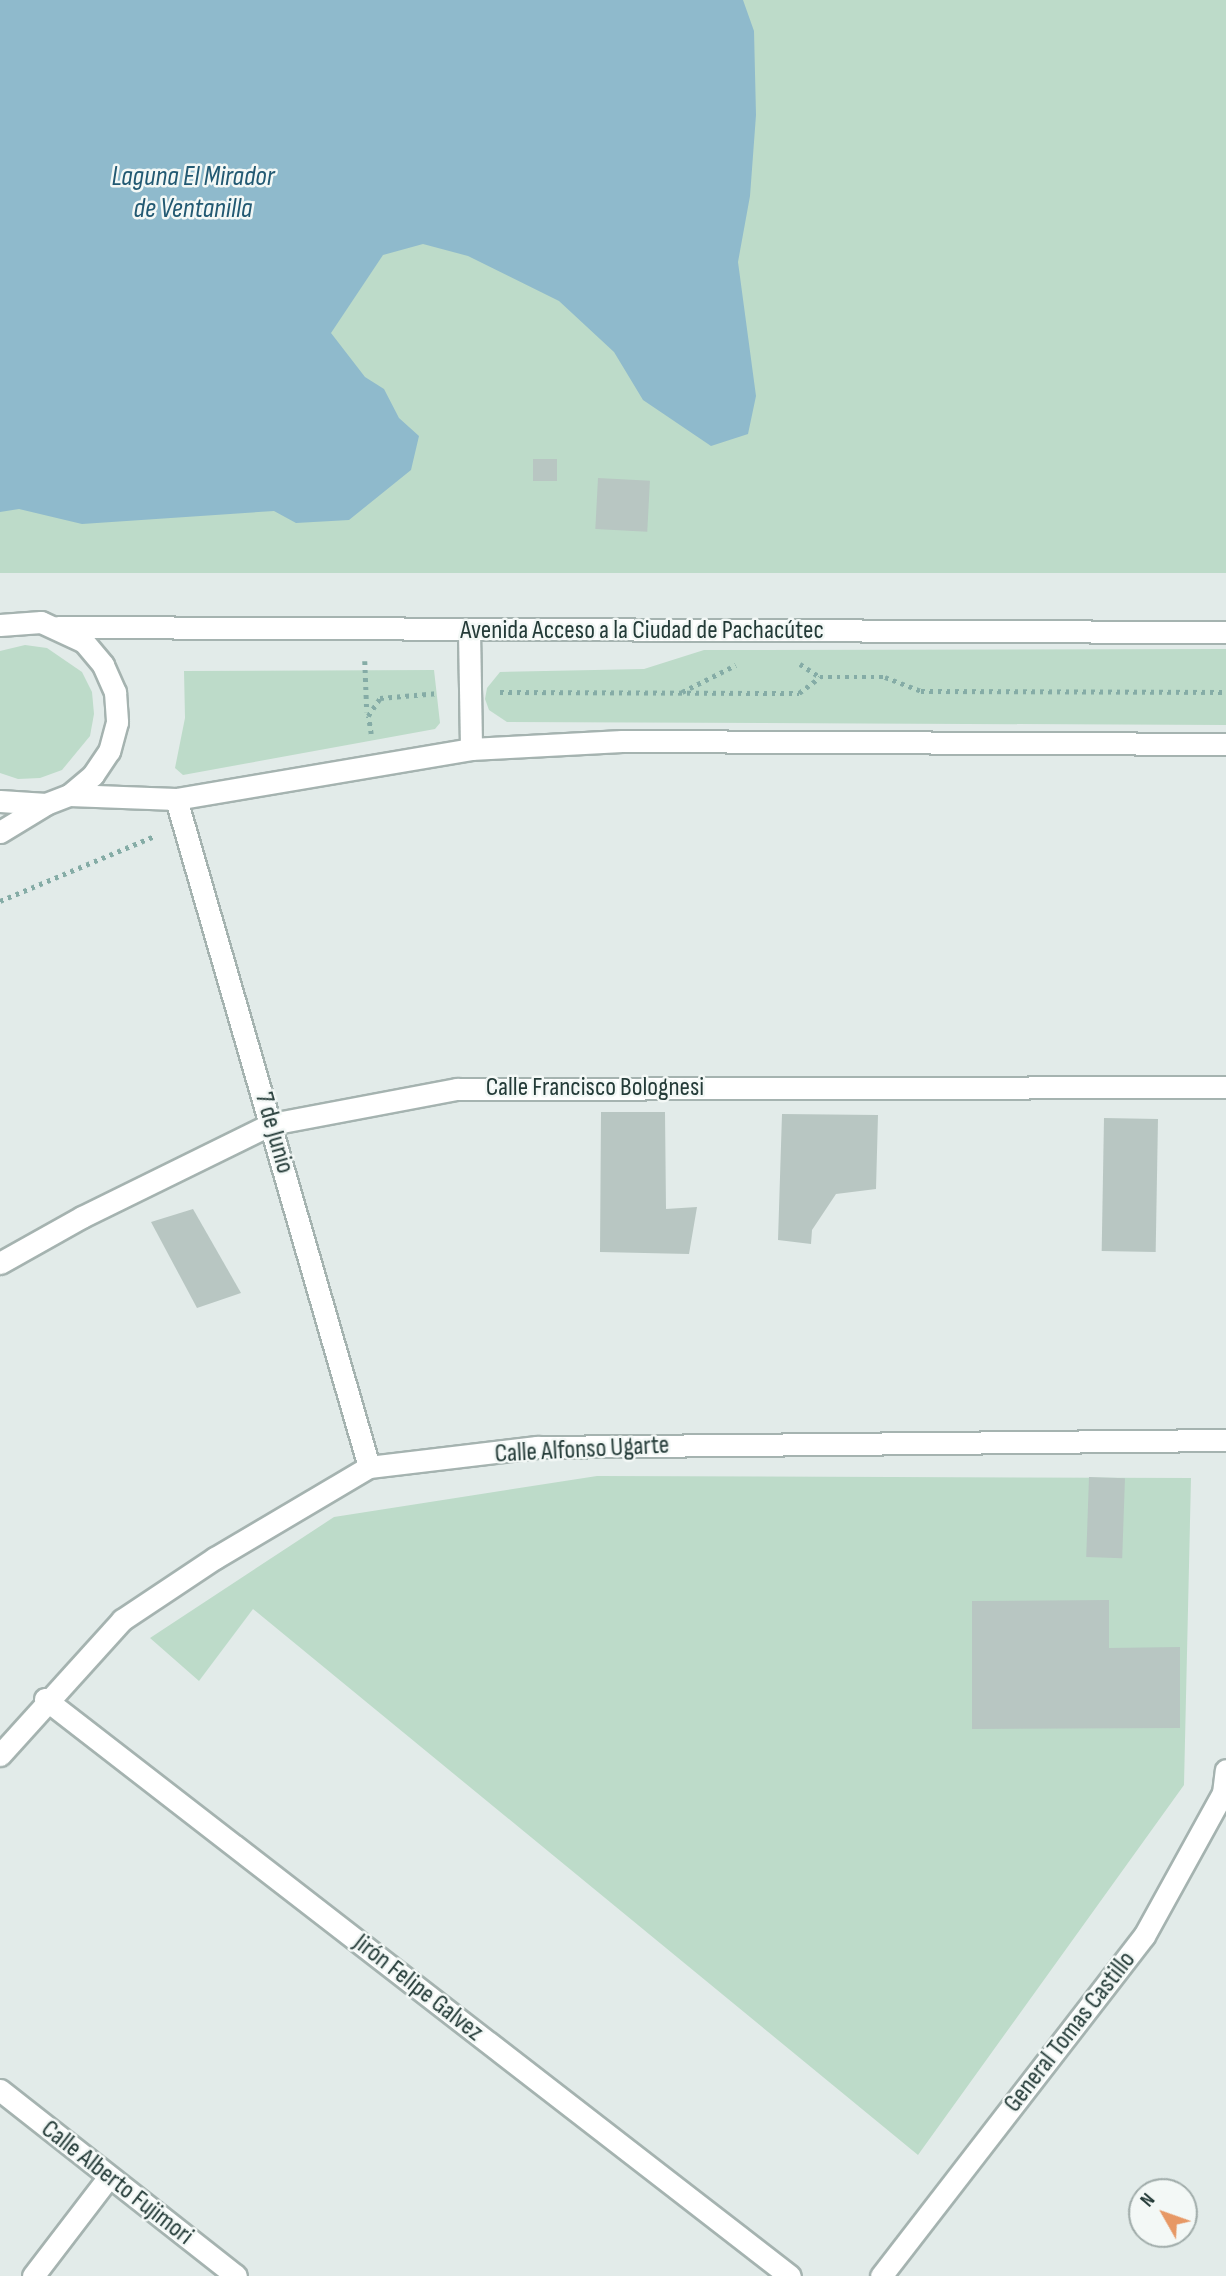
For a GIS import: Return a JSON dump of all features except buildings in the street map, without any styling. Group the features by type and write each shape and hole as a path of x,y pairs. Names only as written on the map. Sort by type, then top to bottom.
{"street":[{"path":"0,623 23,621 58,627 84,642 103,665 115,692 117,722 109,751 98,767 69,795 46,804 0,832"},
{"name":"Avenida Acceso a la Ciudad de Pachacútec","path":"58,627 469,631 1226,632"},
{"path":"469,631 471,749"},
{"path":"69,795 176,799 471,749 622,741 1226,744"},
{"name":"7 de Junio","path":"176,799 369,1467"},
{"path":"0,802 46,804"},
{"name":"Calle Francisco Bolognesi","path":"0,1263 82,1217 271,1124 457,1089 1226,1087"},
{"name":"Calle Alfonso Ugarte","path":"0,1755 46,1699 122,1620 215,1558 369,1467 537,1447 1226,1440"},
{"name":"Jirón Felipe Galvez","path":"46,1699 790,2276"},
{"name":"General Tomas Castillo","path":"881,2276 1144,1936 1225,1794 1226,1770"},
{"name":"Calle Alberto Fujimori","path":"0,2090 108,2178 236,2276"},
{"path":"33,2276 108,2178"}],"path":[{"path":"366,630 371,737"},
{"path":"786,663 800,663 820,677 885,677 921,691 1226,692"},
{"path":"681,693 733,665 747,664"},
{"path":"368,716 380,698 469,692 799,692 820,677"}],"green space":[{"path":"0,0 1226,0 1226,573 0,573"},
{"path":"25,645 47,648 82,672 92,692 94,714 90,736 62,770 40,778 18,779 0,773 0,651"},
{"path":"1226,649 1226,725 507,722 489,710 485,699 487,688 500,672 644,669 704,650"},
{"path":"434,670 440,723 435,729 183,775 175,768 185,718 184,671"},
{"path":"597,1476 1191,1478 1184,1785 918,2155 253,1609 199,1681 150,1638 334,1517"}],"water":[{"name":"Laguna El Mirador de Ventanilla","path":"0,0 743,0 754,31 756,115 750,196 738,262 756,396 748,434 711,446 643,400 614,352 559,301 468,256 423,244 383,255 331,333 365,377 384,389 399,418 419,436 411,470 349,520 296,523 274,511 82,524 19,509 0,512"}]}
